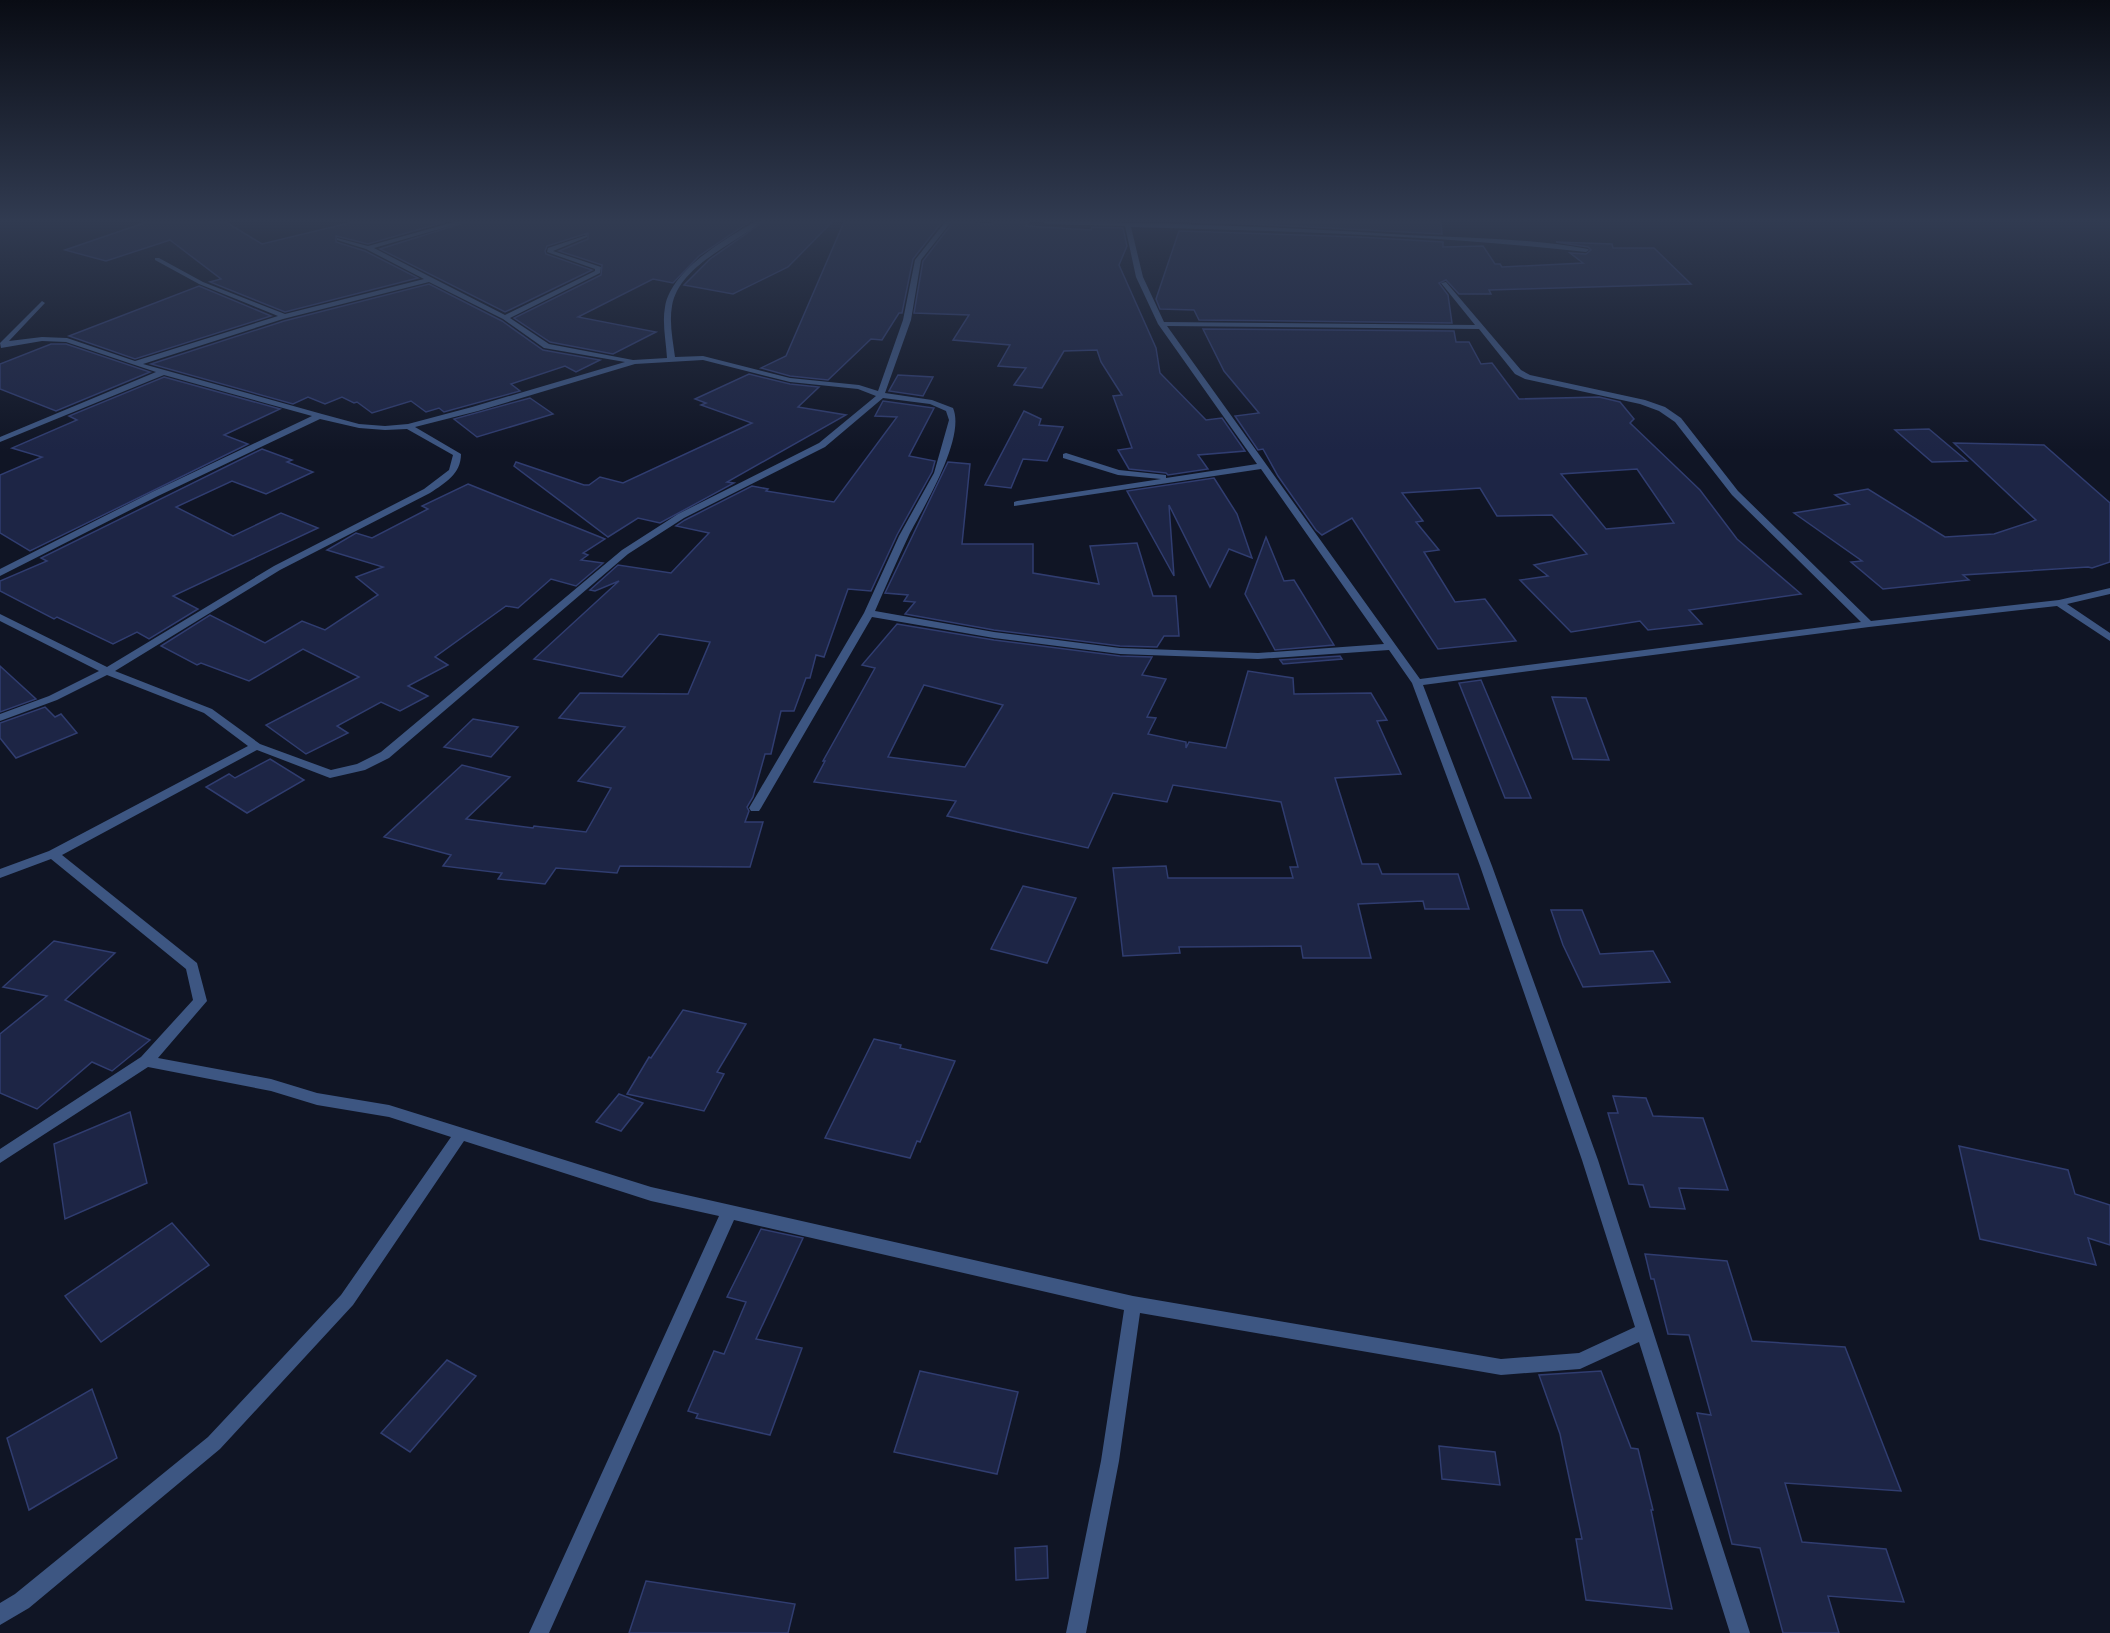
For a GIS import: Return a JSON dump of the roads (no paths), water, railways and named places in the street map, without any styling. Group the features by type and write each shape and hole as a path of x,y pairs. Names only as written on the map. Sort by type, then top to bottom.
{"street":[{"path":"240,298 283,315"},
{"path":"135,364 283,315 353,298"},
{"path":"465,298 505,318 547,346 634,362"},
{"path":"505,318 545,298"},
{"path":"671,298 669,302 671,359"},
{"path":"0,617 107,671 207,711 256,746 330,774 361,767 385,755 626,552 681,516 822,445 881,395 907,320 911,298"},
{"path":"1147,298 1162,324 1417,683 1486,866 1586,1149 1740,1633"},
{"path":"1456,298 1518,372 1527,377 1642,402 1662,409 1678,420 1735,494 1869,624"},
{"path":"1,346 42,303"},
{"path":"1162,324 1479,327"},
{"path":"1,346 42,339 67,340 135,364 359,426 408,426 634,362 703,358 790,380 838,383 881,395 932,402 950,410 953,420 938,473 904,536 869,613 754,808"},
{"path":"0,440 164,372"},
{"path":"0,573 155,494 319,416"},
{"path":"0,718 53,698 107,671 277,567 427,491 449,476 458,463 457,454 408,426"},
{"path":"1066,456 1118,472 1179,479"},
{"path":"1017,504 1264,466"},
{"path":"1417,683 1869,624 2059,603 2110,591"},
{"path":"2059,603 2110,638"},
{"path":"869,613 994,636 1120,651 1258,657 1392,647"},
{"path":"0,874 52,854 256,746"},
{"path":"0,1157 146,1061 200,1001 192,967 52,854"},
{"path":"146,1061 271,1085 317,1099 389,1111 651,1194 1133,1304 1501,1367 1580,1361 1645,1331"},
{"path":"0,1616 214,1443 347,1300 461,1134"},
{"path":"539,1633 729,1212"},
{"path":"1076,1633 1110,1461 1133,1304"}]}
